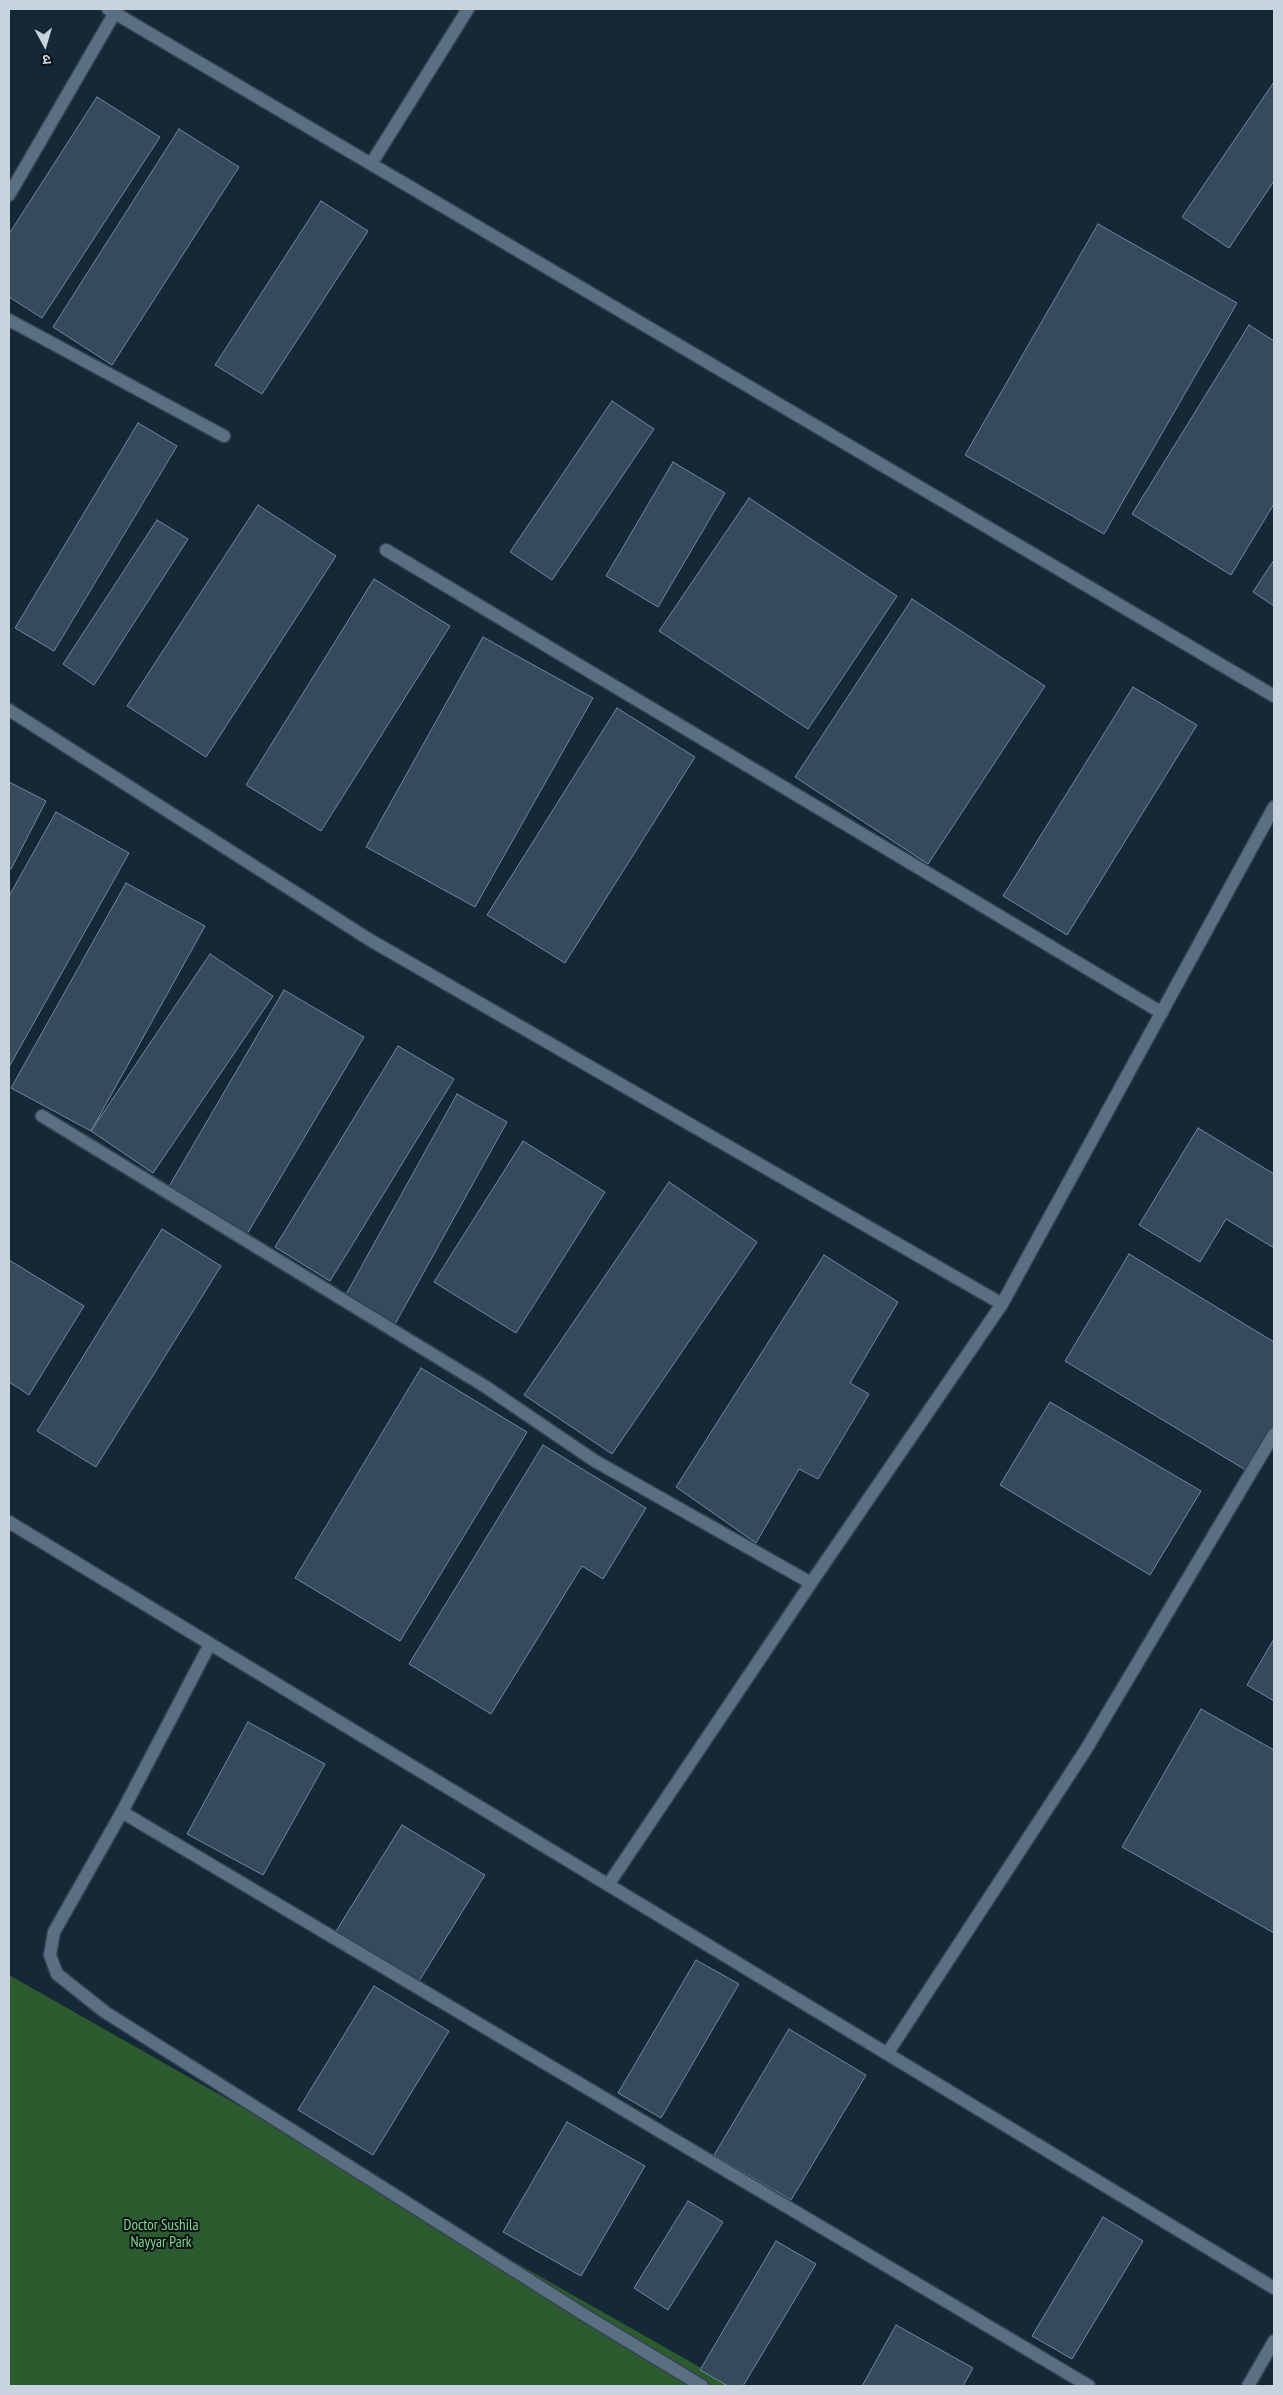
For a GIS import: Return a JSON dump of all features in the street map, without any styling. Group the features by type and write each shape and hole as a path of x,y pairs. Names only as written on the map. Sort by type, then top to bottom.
{"street":[{"path":"371,164 468,9"},
{"path":"9,195 113,10 1274,696"},
{"path":"9,320 224,436"},
{"path":"386,550 1162,1013"},
{"path":"9,710 370,940 1002,1304"},
{"path":"608,1885 1002,1304 1274,807"},
{"path":"42,1116 486,1386 595,1460 811,1583"},
{"path":"887,2054 1085,1751 1274,1434"},
{"path":"9,1522 1274,2288"},
{"path":"210,1644 122,1812 54,1932 50,1955 56,1974 113,2017 583,2314 702,2386"},
{"path":"122,1812 1088,2386"},
{"path":"1248,2386 1274,2341"}],"green space":[{"name":"Doctor Sushila Nayyar Park","path":"9,1975 733,2386 9,2386"}],"building":[{"path":"1274,82 1274,181 1229,248 1182,217"},
{"path":"97,97 160,137 42,318 9,297 9,234"},
{"path":"179,129 239,167 112,365 53,327"},
{"path":"321,201 368,231 262,394 215,365"},
{"path":"1098,224 1237,303 1104,534 965,455"},
{"path":"1249,325 1274,341 1274,504 1231,575 1132,514"},
{"path":"612,401 654,429 552,580 510,552"},
{"path":"138,423 177,446 54,651 15,628"},
{"path":"673,462 725,493 658,607 606,576"},
{"path":"749,498 897,596 808,729 659,631"},
{"path":"258,505 336,556 206,757 127,706"},
{"path":"157,520 188,539 94,685 63,664"},
{"path":"1274,560 1274,606 1253,592"},
{"path":"374,579 450,626 321,831 246,785"},
{"path":"912,599 1045,686 928,864 795,777"},
{"path":"483,637 593,698 475,907 366,847"},
{"path":"1133,687 1197,725 1067,935 1003,896"},
{"path":"617,708 695,757 565,963 487,915"},
{"path":"9,782 46,801 11,869 9,868"},
{"path":"56,812 129,853 9,1067 9,896"},
{"path":"126,883 205,926 91,1131 11,1088"},
{"path":"210,954 273,996 153,1173 91,1131"},
{"path":"284,990 364,1037 247,1234 168,1188"},
{"path":"398,1046 454,1079 330,1281 275,1247"},
{"path":"457,1094 507,1122 394,1326 344,1298"},
{"path":"1198,1128 1274,1174 1274,1248 1226,1219 1200,1262 1139,1225"},
{"path":"523,1141 605,1192 516,1333 434,1282"},
{"path":"669,1182 757,1242 612,1454 524,1395"},
{"path":"162,1229 221,1266 96,1467 37,1431"},
{"path":"1129,1254 1274,1342 1274,1430 1249,1472 1065,1361"},
{"path":"824,1255 898,1302 850,1383 869,1394 818,1479 799,1469 756,1543 676,1487"},
{"path":"9,1260 84,1306 29,1395 9,1382"},
{"path":"421,1368 527,1432 400,1641 295,1578"},
{"path":"1050,1402 1201,1491 1150,1575 1000,1485"},
{"path":"543,1445 646,1508 603,1579 582,1566 491,1714 409,1664"},
{"path":"1274,1639 1274,1701 1247,1685"},
{"path":"1201,1709 1274,1750 1274,1933 1122,1847"},
{"path":"248,1722 325,1764 263,1875 187,1834"},
{"path":"402,1825 485,1875 416,1986 333,1936"},
{"path":"696,1960 739,1984 661,2118 618,2093"},
{"path":"374,1986 449,2031 373,2155 298,2110"},
{"path":"789,2029 866,2075 791,2200 714,2155"},
{"path":"567,2122 645,2166 581,2276 503,2232"},
{"path":"688,2201 723,2222 668,2310 634,2288"},
{"path":"1103,2217 1143,2241 1072,2359 1032,2336"},
{"path":"776,2241 816,2264 743,2386 728,2386 700,2370"},
{"path":"896,2325 973,2368 963,2386 862,2386"}]}
